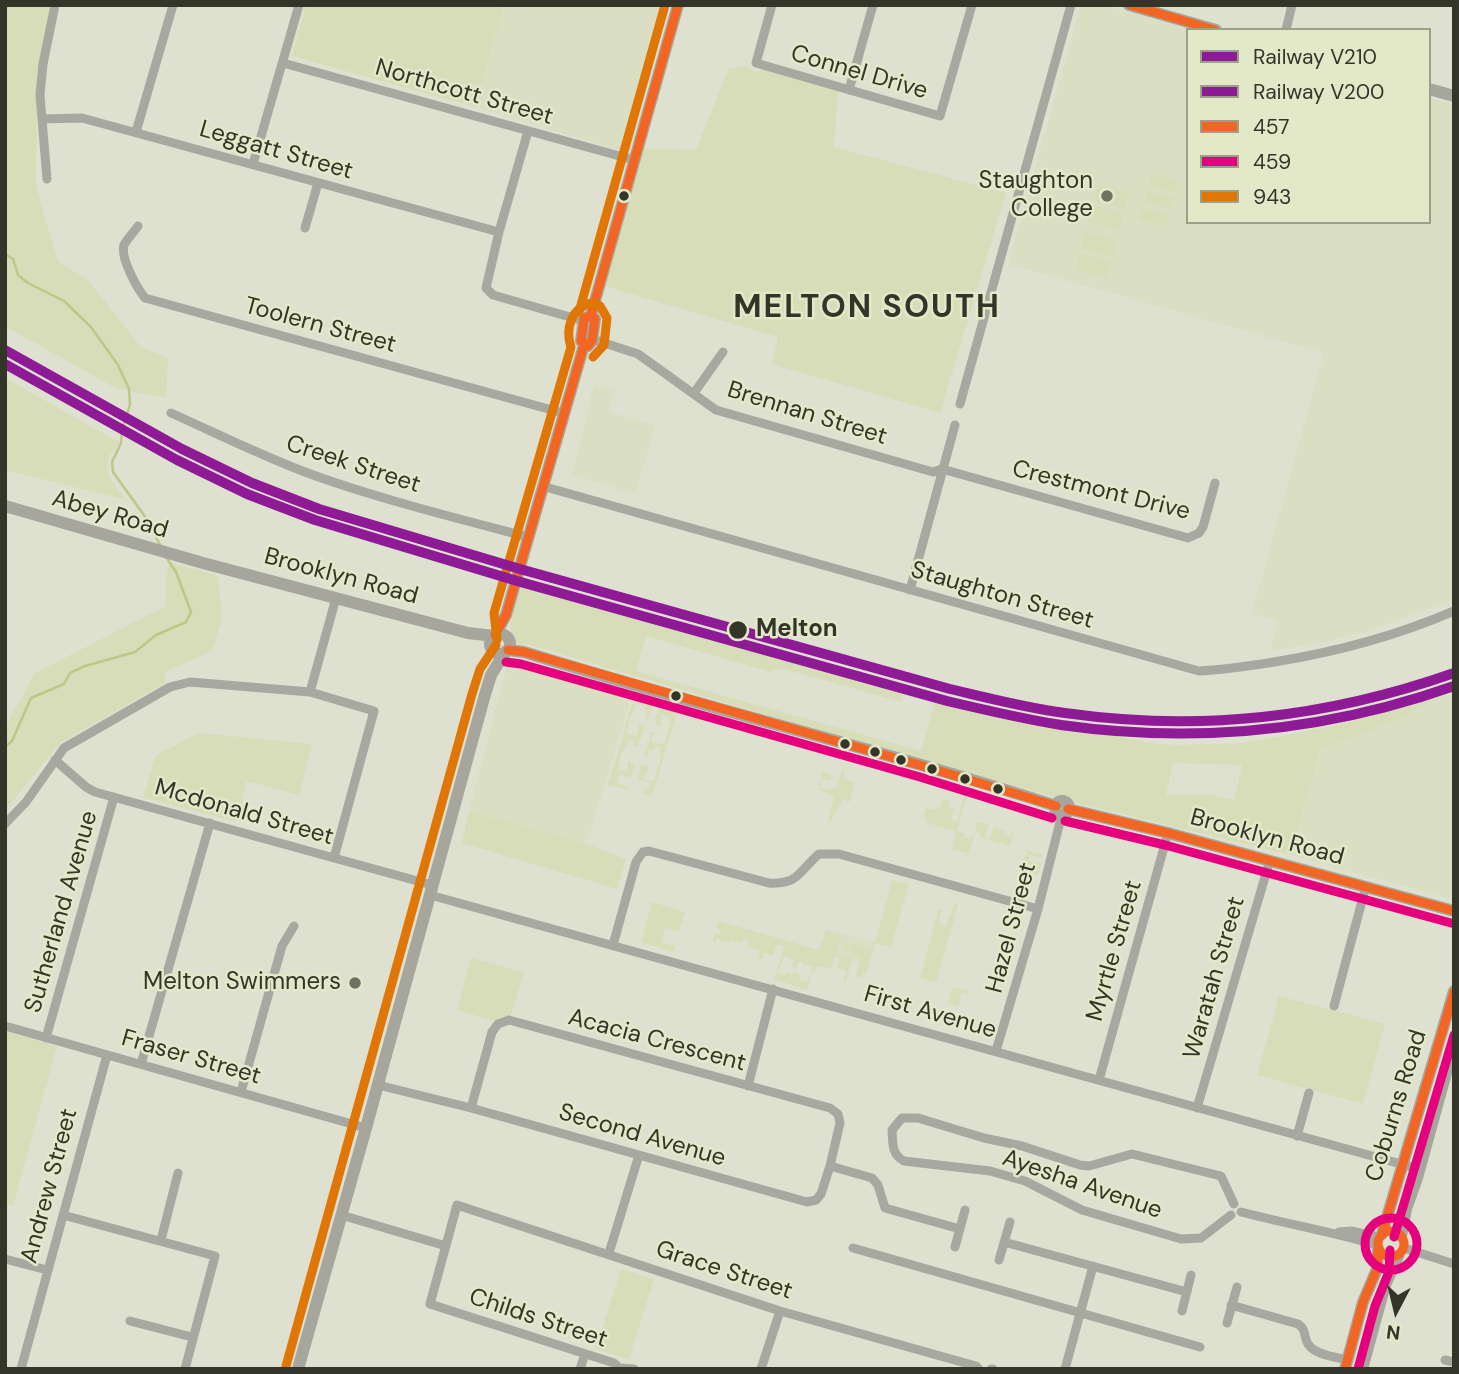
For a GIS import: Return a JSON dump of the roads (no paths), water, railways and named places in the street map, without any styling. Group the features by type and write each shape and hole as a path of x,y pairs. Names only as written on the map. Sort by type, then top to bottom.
{"street":[{"path":"47,179 40,95 43,64 55,5"},
{"path":"136,132 173,5"},
{"path":"253,164 299,5"},
{"path":"298,1369 491,674 493,641 506,615 563,413 588,342 581,341 678,5"},
{"name":"Connel Drive","path":"772,5 756,63 940,116 972,5"},
{"path":"849,90 873,5"},
{"path":"960,404 1071,5"},
{"path":"1129,5 1209,28"},
{"path":"1286,28 1292,5"},
{"name":"Northcott Street","path":"283,63 634,160"},
{"path":"1431,90 1454,96"},
{"name":"Leggatt Street","path":"42,119 82,118 499,232"},
{"path":"528,131 499,232 486,284 487,290 493,295 588,318"},
{"path":"305,228 318,183"},
{"name":"Toolern Street","path":"138,226 124,245 124,256 136,287 145,298 563,413"},
{"name":"Brennan Street","path":"588,342 638,354 716,410 933,472 943,469"},
{"path":"694,393 723,352"},
{"name":"Creek Street","path":"171,413 266,456 336,483 528,537"},
{"path":"910,590 955,425"},
{"name":"Crestmont Drive","path":"943,469 1188,538 1199,533 1215,484"},
{"name":"Staughton Street","path":"542,486 1199,671 1233,669 1343,649 1415,628 1454,611"},
{"name":"Abey Road","path":"5,506 203,563"},
{"name":"Brooklyn Road","path":"203,563 468,633 493,641 496,653 508,645 602,677 977,780 1062,810 1168,833 1454,911"},
{"path":"310,692 336,598"},
{"path":"491,674 508,645 506,615"},
{"path":"5,824 26,802 64,748 170,687 190,682 310,692 374,711 334,858"},
{"name":"Mcdonald Street","path":"55,760 86,787 114,797 334,858 431,890"},
{"name":"Sutherland Avenue","path":"46,1038 114,797"},
{"name":"Hazel Street","path":"996,1051 1038,909 1062,810"},
{"path":"141,1064 210,823"},
{"name":"Myrtle Street","path":"1100,1080 1168,833"},
{"path":"613,946 636,862 643,852 649,850 769,883 784,884 799,877 819,854 839,854 1038,909"},
{"name":"Waratah Street","path":"1197,1108 1270,860"},
{"path":"1334,1006 1366,886"},
{"name":"First Avenue","path":"431,890 613,946 1419,1169"},
{"path":"241,1092 282,946 294,926"},
{"path":"748,1086 773,989"},
{"name":"Coburns Road","path":"1346,1364 1363,1302 1377,1269 1379,1241 1454,991"},
{"name":"Acacia Crescent","path":"471,1108 492,1032 498,1024 509,1020 830,1108 838,1114 841,1123 830,1166"},
{"name":"Fraser Street","path":"5,1026 366,1128"},
{"name":"Coburns Road","path":"1362,1369 1385,1285 1401,1247 1406,1209 1454,1044"},
{"name":"Andrew Street","path":"21,1369 107,1055"},
{"name":"Second Avenue","path":"378,1085 471,1108 807,1202 816,1200 821,1194 830,1166"},
{"path":"1297,1136 1309,1093"},
{"name":"Ayesha Avenue","path":"902,1118 918,1118 1089,1166 1123,1155 1141,1156 1221,1176 1236,1210 1201,1238 1181,1239 1082,1210 1025,1181 989,1171 904,1161 893,1151 892,1130 902,1118"},
{"path":"609,1254 639,1156"},
{"path":"830,1166 872,1178 878,1185 885,1208 960,1229"},
{"path":"161,1240 178,1173"},
{"name":"Grace Street","path":"446,1246 457,1205 780,1311 979,1369"},
{"path":"955,1247 965,1210"},
{"path":"1236,1210 1313,1230 1351,1231 1379,1241 1389,1258 1401,1247"},
{"path":"62,1214 215,1256 184,1369"},
{"path":"341,1214 446,1246"},
{"path":"999,1260 1010,1222"},
{"path":"1379,1241 1390,1231 1401,1247 1454,1264"},
{"path":"1004,1241 1187,1292"},
{"name":"Childs Street","path":"446,1246 430,1304 614,1363 619,1368 634,1369"},
{"path":"853,1248 1200,1347"},
{"path":"5,1259 47,1270"},
{"path":"1065,1369 1093,1266"},
{"path":"1182,1311 1191,1275"},
{"path":"1227,1323 1237,1287"},
{"path":"1231,1305 1297,1324 1305,1330 1308,1343 1314,1350 1346,1364"},
{"path":"761,1369 780,1311"},
{"path":"130,1321 192,1337"},
{"path":"580,1369 585,1354"}],"waterway":[{"path":"5,12 7,5"},
{"path":"5,254 13,259 18,275 64,301 91,327 118,365 129,389 130,405 121,443 112,462 113,472 146,518 160,545"},
{"path":"5,747 12,741 31,698 64,684 70,673 135,652 156,635 186,622 191,612 176,572 166,557"}],"rail line":[{"name":"V210","path":"5,350 182,449 252,483 319,509 520,569 950,689 1007,702 1050,711 1115,719 1214,721 1262,717 1358,701 1454,673"},
{"name":"V200","path":"5,364 177,460 247,494 315,520 517,581 990,711 1061,725 1111,731 1211,733 1260,730 1358,714 1454,686"}],"place":[{"name":"Staughton College","path":"1107,196"},
{"name":"Melton","path":"738,630"},
{"name":"Melton Swimmers","path":"355,983"}],"district":[{"name":"MELTON SOUTH","path":"867,309"}]}
